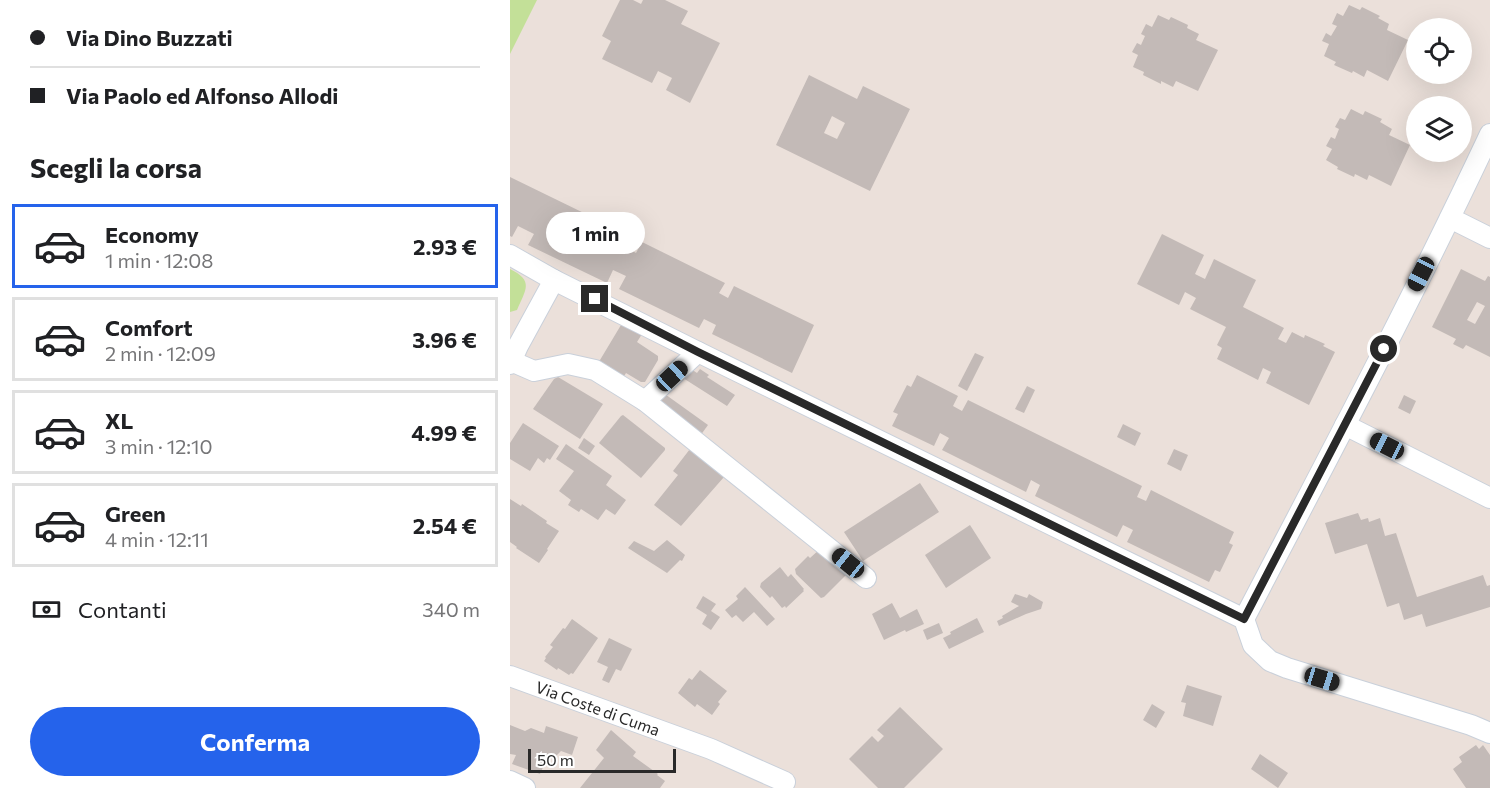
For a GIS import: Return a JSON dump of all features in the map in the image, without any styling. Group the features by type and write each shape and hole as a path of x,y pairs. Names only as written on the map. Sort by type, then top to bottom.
{"street":[{"path":"1490,134 1450,218 1244,619 1252,645 1270,661 1490,733"},
{"path":"1450,218 1490,238"},
{"path":"510,255 554,280 698,352 1244,619"},
{"path":"554,280 512,353 534,371 568,364 596,370 645,401 866,578"},
{"path":"645,401 698,352"},
{"path":"1345,424 1490,498"},
{"name":"Via Coste di Cuma","path":"510,676 711,749 785,782"},
{"path":"510,781 525,788"}],"green space":[{"path":"510,0 537,0 510,54"},
{"path":"510,269 518,273 526,286 517,310 510,312"}],"building":[{"path":"620,0 633,0 641,4 643,0 665,0 688,11 681,24 720,43 690,103 666,90 672,78 658,71 652,83 602,59 611,41 602,36"},
{"path":"1349,5 1360,10 1362,7 1380,16 1378,18 1389,24 1387,30 1406,39 1406,44 1388,81 1367,70 1364,77 1353,71 1352,73 1334,65 1336,62 1324,56 1329,44 1322,41 1326,33 1331,36 1337,26 1332,24 1337,13 1343,16"},
{"path":"1158,15 1169,20 1171,17 1188,25 1187,28 1199,34 1196,40 1218,50 1198,91 1176,81 1173,87 1161,81 1161,84 1133,67 1138,55 1132,52 1137,43 1141,45 1145,36 1141,34 1146,24 1152,27"},
{"path":"809,75 857,99 863,86 910,109 870,191 776,145","holes":["832,116 845,123 837,139 824,133"]},
{"path":"1351,109 1363,115 1365,111 1382,119 1380,122 1392,129 1389,135 1406,143 1406,154 1391,186 1369,175 1367,180 1355,174 1354,177 1337,169 1338,167 1326,160 1332,149 1326,146 1331,137 1335,139 1339,129 1335,127 1340,118 1345,120"},
{"path":"510,177 631,236 625,247 636,253 642,242 725,283 719,293 728,298 734,286 814,325 792,373 712,334 716,325 704,319 699,328 619,289 626,276 613,270 607,283 528,245 534,234 518,226 512,237 510,236"},
{"path":"1162,234 1204,255 1195,274 1205,279 1214,259 1256,280 1243,307 1284,328 1278,339 1286,343 1292,332 1325,344 1323,346 1335,352 1309,405 1266,383 1271,372 1263,368 1258,380 1217,359 1222,348 1217,345 1226,327 1190,309 1196,298 1185,292 1179,305 1137,284"},
{"path":"1461,269 1485,281 1488,276 1490,277 1490,357 1466,345 1463,349 1453,344 1456,339 1432,327","holes":["1477,302 1485,306 1475,324 1467,320"]},
{"path":"621,325 642,334 637,342 658,356 645,382 626,373 621,381 597,365"},
{"path":"975,353 984,357 967,391 958,386"},
{"path":"691,369 697,373 700,369 709,375 707,377 735,395 727,406 683,378"},
{"path":"917,375 958,396 953,406 962,411 968,400 1142,486 1137,497 1146,501 1151,490 1234,532 1229,543 1233,545 1220,572 1215,570 1209,582 1127,542 1133,530 1123,525 1117,537 1035,496 1040,485 1031,480 1026,492 942,450 949,438 940,433 934,446 892,426 898,414 893,412 907,385 911,387"},
{"path":"558,377 603,404 580,439 533,409 554,379"},
{"path":"1027,386 1035,390 1024,413 1015,409"},
{"path":"662,392 708,425 700,436 654,403"},
{"path":"1404,395 1416,401 1410,414 1398,408"},
{"path":"623,415 665,448 641,478 599,443"},
{"path":"523,423 559,446 550,460 547,458 544,463 538,458 530,471 510,459 510,443"},
{"path":"1123,424 1141,433 1135,446 1117,437"},
{"path":"584,438 595,446 589,455 578,448"},
{"path":"566,444 612,476 606,485 626,500 615,515 606,509 598,520 581,509 579,512 568,505 571,500 559,491 574,471 556,459"},
{"path":"690,449 724,477 681,526 654,505 678,475 673,471"},
{"path":"1174,449 1188,455 1181,471 1167,464"},
{"path":"920,483 939,512 863,561 844,532"},
{"path":"510,499 521,506 522,504 559,531 539,563 510,542"},
{"path":"1358,513 1361,520 1368,518 1369,522 1380,518 1385,536 1396,533 1417,597 1483,575 1487,586 1490,585 1490,607 1426,627 1422,614 1404,620 1399,603 1387,607 1367,544 1335,554 1325,523"},
{"path":"970,525 991,558 946,588 925,555"},
{"path":"667,540 685,555 682,561 680,560 667,573 628,548 634,541 654,551"},
{"path":"820,549 851,570 821,598 796,574 795,569 808,556 810,558"},
{"path":"780,567 788,577 791,574 804,589 786,608 785,606 782,608 760,587 761,583"},
{"path":"745,587 775,619 767,626 754,612 743,622 736,615 732,618 725,610 738,599 736,596"},
{"path":"1015,594 1027,598 1029,594 1043,602 1041,609 999,626 997,621 1003,618 1002,616 1019,606 1011,602"},
{"path":"703,596 716,604 711,611 720,617 711,630 702,624 707,615 696,608"},
{"path":"892,603 900,618 917,609 924,624 884,640 872,614"},
{"path":"977,618 984,632 949,649 943,638"},
{"path":"572,619 598,638 573,674 569,675 544,661 553,647 550,645"},
{"path":"939,623 943,633 927,640 923,630"},
{"path":"609,638 632,649 621,671 616,669 609,683 602,680 608,667 597,662"},
{"path":"700,670 727,691 718,702 720,704 712,715 697,704 695,707 678,693 689,678 692,680"},
{"path":"1187,685 1222,696 1213,726 1183,716 1186,703 1181,702"},
{"path":"1152,704 1165,712 1156,728 1143,720"},
{"path":"900,707 943,749 904,788 878,788 849,759 872,736 878,742 884,736 877,730"},
{"path":"510,725 525,731 531,728 544,733 546,726 578,737 572,755 561,751 556,756 549,754 540,774 512,764 516,755 510,754"},
{"path":"611,730 636,752 633,756 665,781 660,788 580,788 604,758 596,750"},
{"path":"1476,745 1479,749 1483,745 1490,755 1490,788 1466,788 1453,769 1462,762 1459,757"},
{"path":"1260,754 1288,773 1278,788 1251,769"}],"route":[{"path":"595,299 698,352 1244,619 1384,349"}]}
